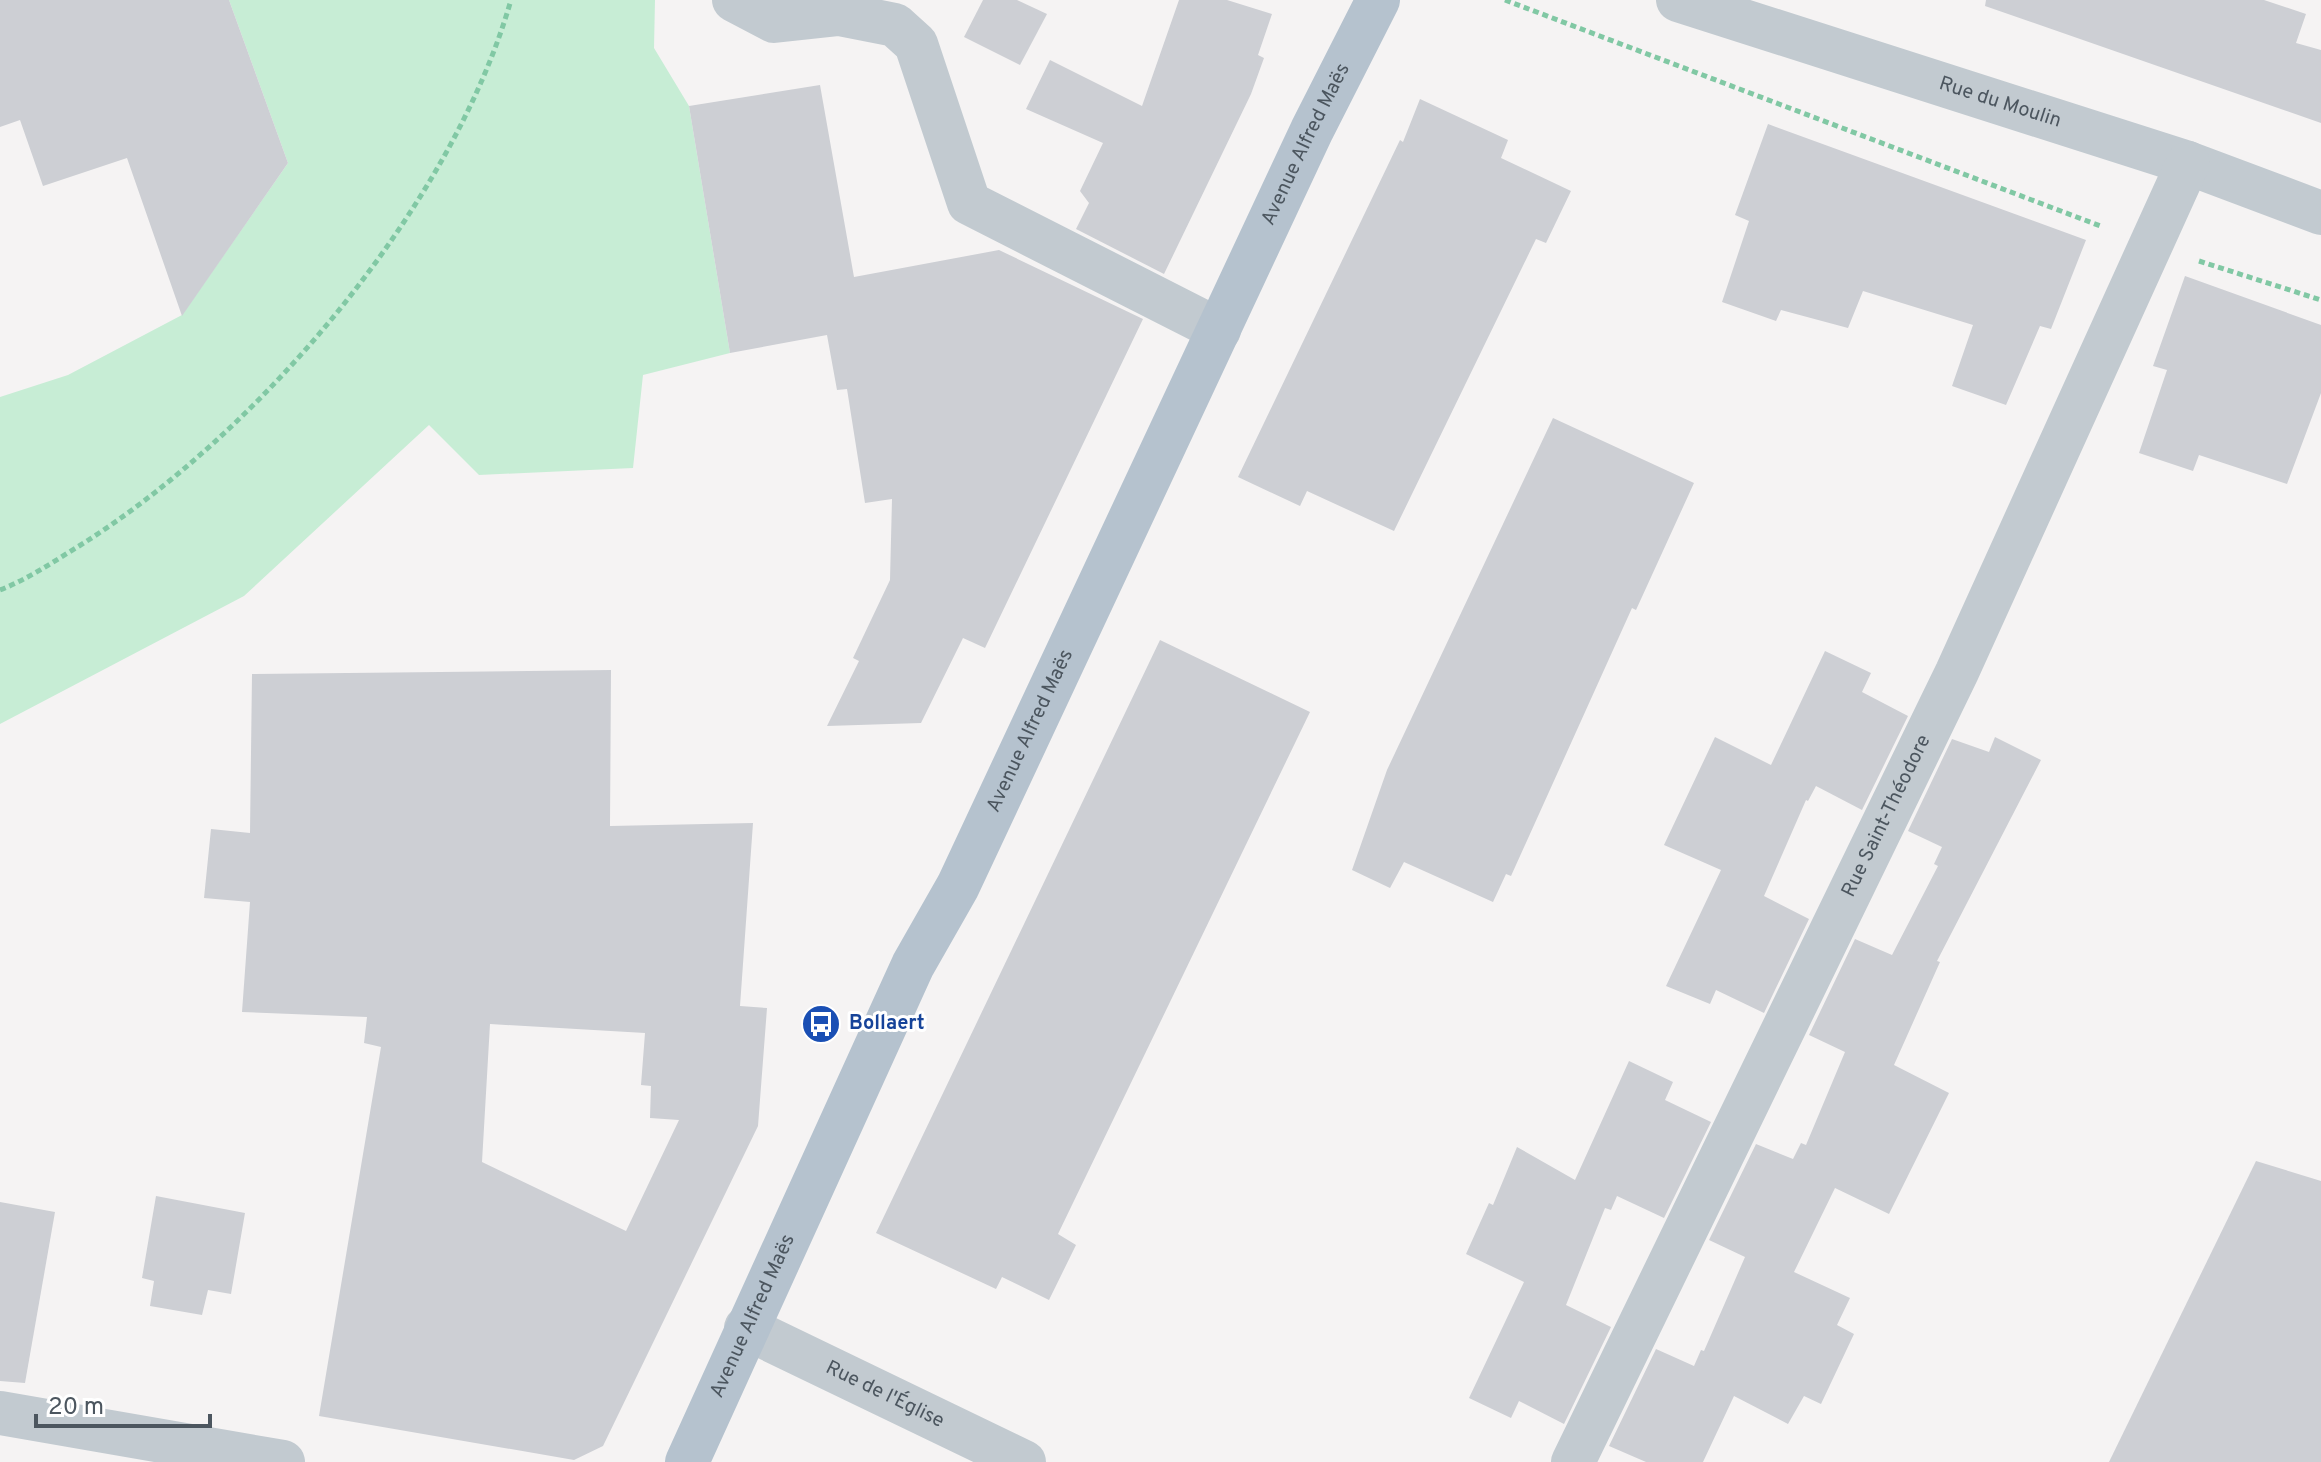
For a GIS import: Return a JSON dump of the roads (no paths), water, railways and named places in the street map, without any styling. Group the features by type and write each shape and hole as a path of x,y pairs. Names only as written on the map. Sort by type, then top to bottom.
{"main road":[{"name":"Avenue Alfred Maës","path":"687,1462 746,1328 783,1257 913,965 958,886 1312,130 1378,0"}],"street":[{"path":"734,0 774,21 839,14 895,25 916,44 969,203 1219,330"},
{"name":"Rue du Moulin","path":"1678,0 2188,163 2321,213"},
{"name":"Rue Saint-Théodore","path":"1573,1462 1957,672 2188,163"},
{"name":"Rue de l'Église","path":"746,1328 1024,1462"},
{"path":"0,1413 283,1462"}],"place":[{"name":"Bollaert","path":"821,1024"}]}
